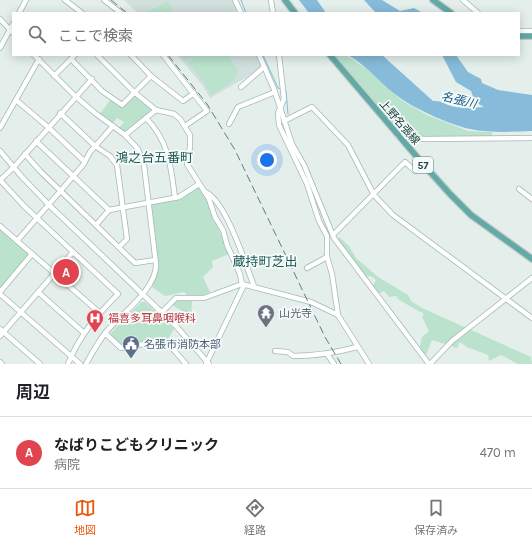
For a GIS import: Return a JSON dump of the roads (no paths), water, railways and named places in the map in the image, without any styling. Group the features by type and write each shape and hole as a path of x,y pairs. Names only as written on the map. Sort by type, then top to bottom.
{"main road":[{"path":"285,0 295,12"},
{"path":"433,0 450,12"},
{"path":"520,36 532,36"},
{"name":"上野名張線","path":"331,56 398,136 471,215 532,259"}],"street":[{"path":"20,12 26,0"},
{"path":"65,0 81,12"},
{"path":"104,0 120,12"},
{"path":"235,0 241,12"},
{"path":"271,0 273,12"},
{"path":"463,0 477,12"},
{"path":"0,19 11,32 0,48"},
{"path":"520,31 532,31"},
{"path":"35,56 76,96 136,145 142,156 155,260 154,278 105,333 86,364"},
{"path":"0,151 49,205 162,312 208,364 243,285 240,274 227,245 223,230 204,191 187,164 190,144 189,132 174,114 156,110 134,92 98,56"},
{"path":"132,56 150,76 183,101 194,93"},
{"path":"164,56 207,111 185,126"},
{"path":"259,56 281,107 292,144 304,165 324,218 333,235 430,363 438,364"},
{"path":"279,56 284,99 278,113 279,125 307,184 319,221 327,236 327,257 332,274 338,315 369,364"},
{"path":"54,76 73,57 102,91 122,105 150,76"},
{"path":"0,128 38,59"},
{"path":"241,88 264,67"},
{"path":"68,364 84,333 118,294 37,218 0,180 14,167 60,113 92,79"},
{"path":"229,124 238,107 275,92"},
{"path":"16,100 48,127 85,162"},
{"path":"284,121 312,107 348,145 374,195 398,220 532,318"},
{"path":"125,135 156,110"},
{"path":"60,113 95,146 110,156 117,165 127,239 119,247"},
{"path":"146,118 160,134 167,149 175,198"},
{"path":"17,241 74,176 85,162 90,152 113,126"},
{"path":"398,136 424,139 532,138"},
{"path":"36,141 109,210"},
{"path":"25,154 60,192 135,263 155,260"},
{"path":"333,235 405,162 416,171 423,164"},
{"path":"96,225 109,210 175,198 199,184"},
{"path":"519,189 532,199"},
{"path":"204,191 213,196 228,218 254,286"},
{"path":"0,226 100,313"},
{"path":"40,364 1,332 21,312 73,252"},
{"path":"32,254 0,293 80,364"},
{"path":"307,268 327,257"},
{"path":"430,363 452,341 532,278"},
{"path":"162,312 176,298 204,298 243,285 254,286 311,302 338,315"},
{"path":"38,292 84,333"},
{"path":"105,333 121,348 150,343 167,342 186,364"},
{"path":"275,352 288,352 292,356 327,354 357,347"},
{"path":"327,354 334,364"}],"water":[{"path":"299,0 317,0 325,12 308,12"},
{"path":"364,0 382,0 400,11 414,8 421,12 375,12"},
{"path":"350,56 383,56 433,101 457,107 484,107 475,102 471,91 456,82 443,56 457,56 468,72 481,79 482,83 498,90 532,95 532,131 485,131 462,127 445,121 418,109 403,100"}],"waterway":[{"path":"241,0 246,12"},
{"path":"263,56 278,88 281,89"},
{"path":"286,91 288,114"}],"railway":[{"path":"111,0 126,12"},
{"path":"169,56 207,104 235,150 325,337 341,364"}],"place":[{"name":"なばりこどもクリニック","path":"66,272"},
{"name":"山光寺","path":"266,328"},
{"name":"福喜多耳鼻咽喉科","path":"95,333"},
{"name":"名張市消防本部","path":"131,359"}],"district":[{"name":"鴻之台五番町","path":"154,157"},
{"name":"蔵持町芝出","path":"265,261"}],"water label":[{"name":"名張川","path":"459,100"}]}
